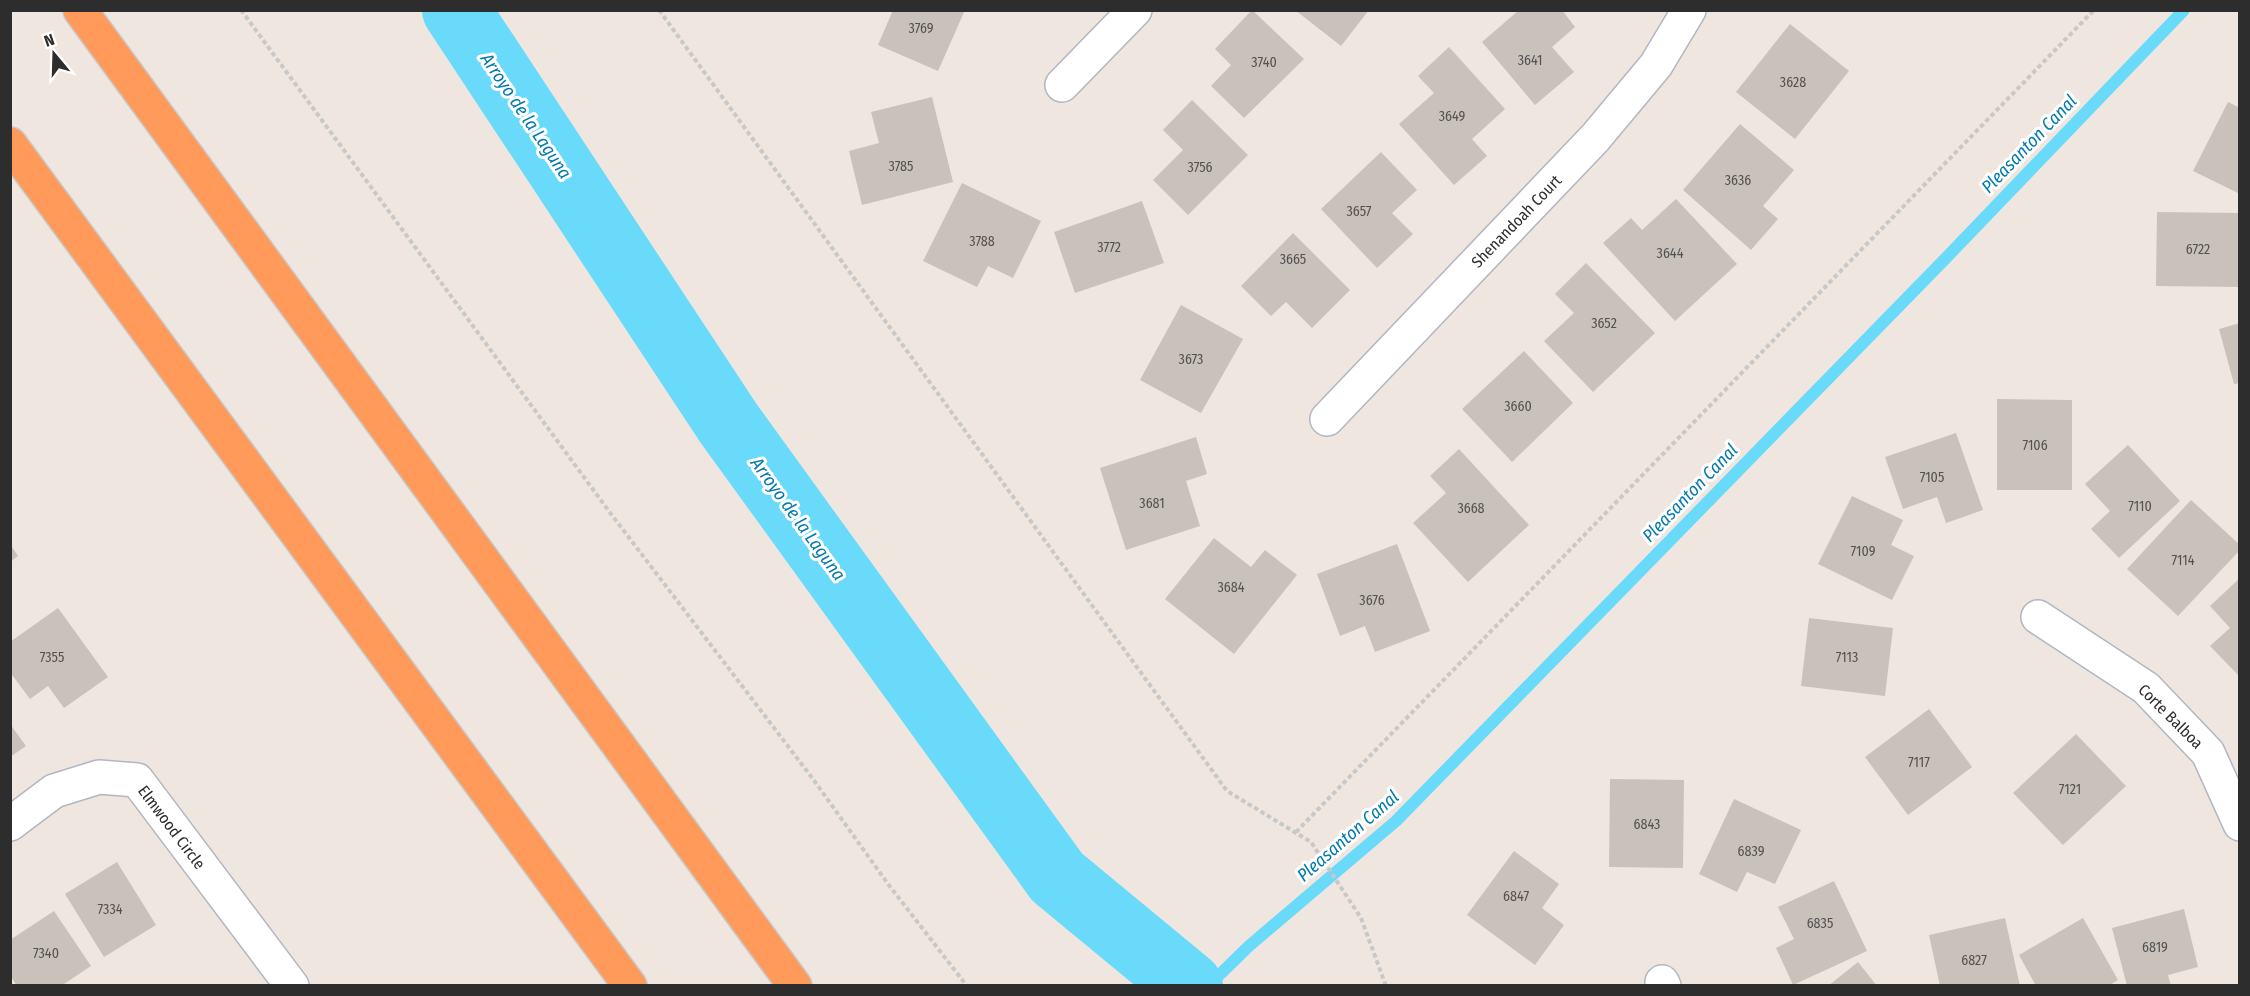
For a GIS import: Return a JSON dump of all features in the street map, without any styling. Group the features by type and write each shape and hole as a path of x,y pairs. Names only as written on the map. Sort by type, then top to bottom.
{"highway":[{"path":"80,10 795,986"},
{"path":"10,144 630,986"}],"street":[{"path":"1062,85 1135,10"},
{"name":"Shenandoah Court","path":"1327,419 1594,138 1656,65 1689,10"},
{"name":"Corte Balboa","path":"2037,617 2146,688 2208,753 2240,824"},
{"name":"Elmwood Circle","path":"10,824 54,791 99,777 137,780 292,986"}],"path":[{"path":"241,10 611,514 967,986"},
{"path":"659,10 1227,791 1311,842 1361,918 1386,986"},
{"path":"1296,832 2094,10"}],"building":[{"path":"893,10 965,10 938,71 878,45"},
{"path":"1252,10 1304,59 1244,118 1211,86 1231,65 1215,49"},
{"path":"1295,10 1369,10 1341,46"},
{"path":"1519,10 1562,10 1575,27 1552,47 1574,72 1535,105 1482,42"},
{"path":"1790,24 1849,71 1795,139 1736,92"},
{"path":"1449,47 1505,109 1472,139 1487,156 1454,185 1399,124 1434,93 1418,76"},
{"path":"932,97 953,182 862,205 849,151 879,143 871,112"},
{"path":"1192,100 1248,155 1188,215 1153,180 1183,150 1163,130"},
{"path":"2228,102 2240,108 2240,194 2193,171"},
{"path":"1740,124 1794,170 1763,206 1778,219 1751,250 1683,190"},
{"path":"1381,152 1417,190 1392,213 1413,234 1377,268 1321,209"},
{"path":"962,183 1041,221 1013,278 988,266 977,287 923,261"},
{"path":"1676,199 1737,264 1675,321 1603,243 1631,218 1642,230"},
{"path":"1142,201 1164,263 1075,293 1054,232"},
{"path":"2157,212 2240,213 2240,287 2156,286"},
{"path":"1293,233 1350,290 1312,328 1286,302 1271,316 1241,286"},
{"path":"1586,263 1655,333 1593,392 1544,341 1574,313 1555,294"},
{"path":"1181,305 1243,339 1201,413 1140,380"},
{"path":"2240,323 2240,383 2234,384 2219,329"},
{"path":"1524,351 1573,403 1512,462 1462,409"},
{"path":"1997,399 2072,400 2072,490 1997,490"},
{"path":"1956,433 1983,510 1946,523 1937,497 1903,509 1885,457"},
{"path":"1196,437 1207,474 1186,481 1200,526 1126,550 1100,468"},
{"path":"2128,445 2180,501 2119,558 2091,529 2110,511 2085,484"},
{"path":"1459,449 1529,525 1468,582 1413,523 1446,493 1430,476"},
{"path":"1852,496 1903,520 1891,545 1914,556 1892,600 1818,564"},
{"path":"2191,500 2240,545 2240,550 2178,616 2127,569"},
{"path":"1214,538 1251,567 1265,550 1297,575 1234,654 1165,599"},
{"path":"10,544 18,556 10,562"},
{"path":"1397,544 1430,631 1375,652 1365,626 1340,636 1317,574"},
{"path":"2240,578 2240,677 2210,646 2230,628 2210,606"},
{"path":"58,608 108,677 64,708 48,686 30,699 10,672 10,642"},
{"path":"1809,618 1893,628 1885,696 1801,686"},
{"path":"1929,709 1972,767 1908,815 1865,757"},
{"path":"10,724 26,746 10,757"},
{"path":"2076,734 2126,786 2063,845 2013,793"},
{"path":"1610,779 1684,780 1683,868 1609,867"},
{"path":"1734,799 1801,830 1775,884 1747,872 1737,892 1699,874"},
{"path":"1514,851 1559,884 1542,908 1564,925 1535,965 1467,915"},
{"path":"117,862 156,925 104,957 65,894"},
{"path":"1834,881 1867,951 1793,985 1776,948 1794,939 1778,907"},
{"path":"2184,909 2198,967 2168,975 2171,986 2127,986 2112,928"},
{"path":"54,911 91,966 61,986 17,986 10,975 10,940"},
{"path":"2005,918 2020,986 1940,986 1929,935"},
{"path":"2083,918 2118,980 2108,986 2036,986 2019,955"},
{"path":"1858,962 1877,986 1828,986"}],"waterway":[{"name":"Arroyo de la Laguna","path":"456,10 729,424 1057,877 1189,986"},
{"name":"Pleasanton Canal","path":"1208,986 1249,946 1396,821 1945,259 2184,10"}]}
